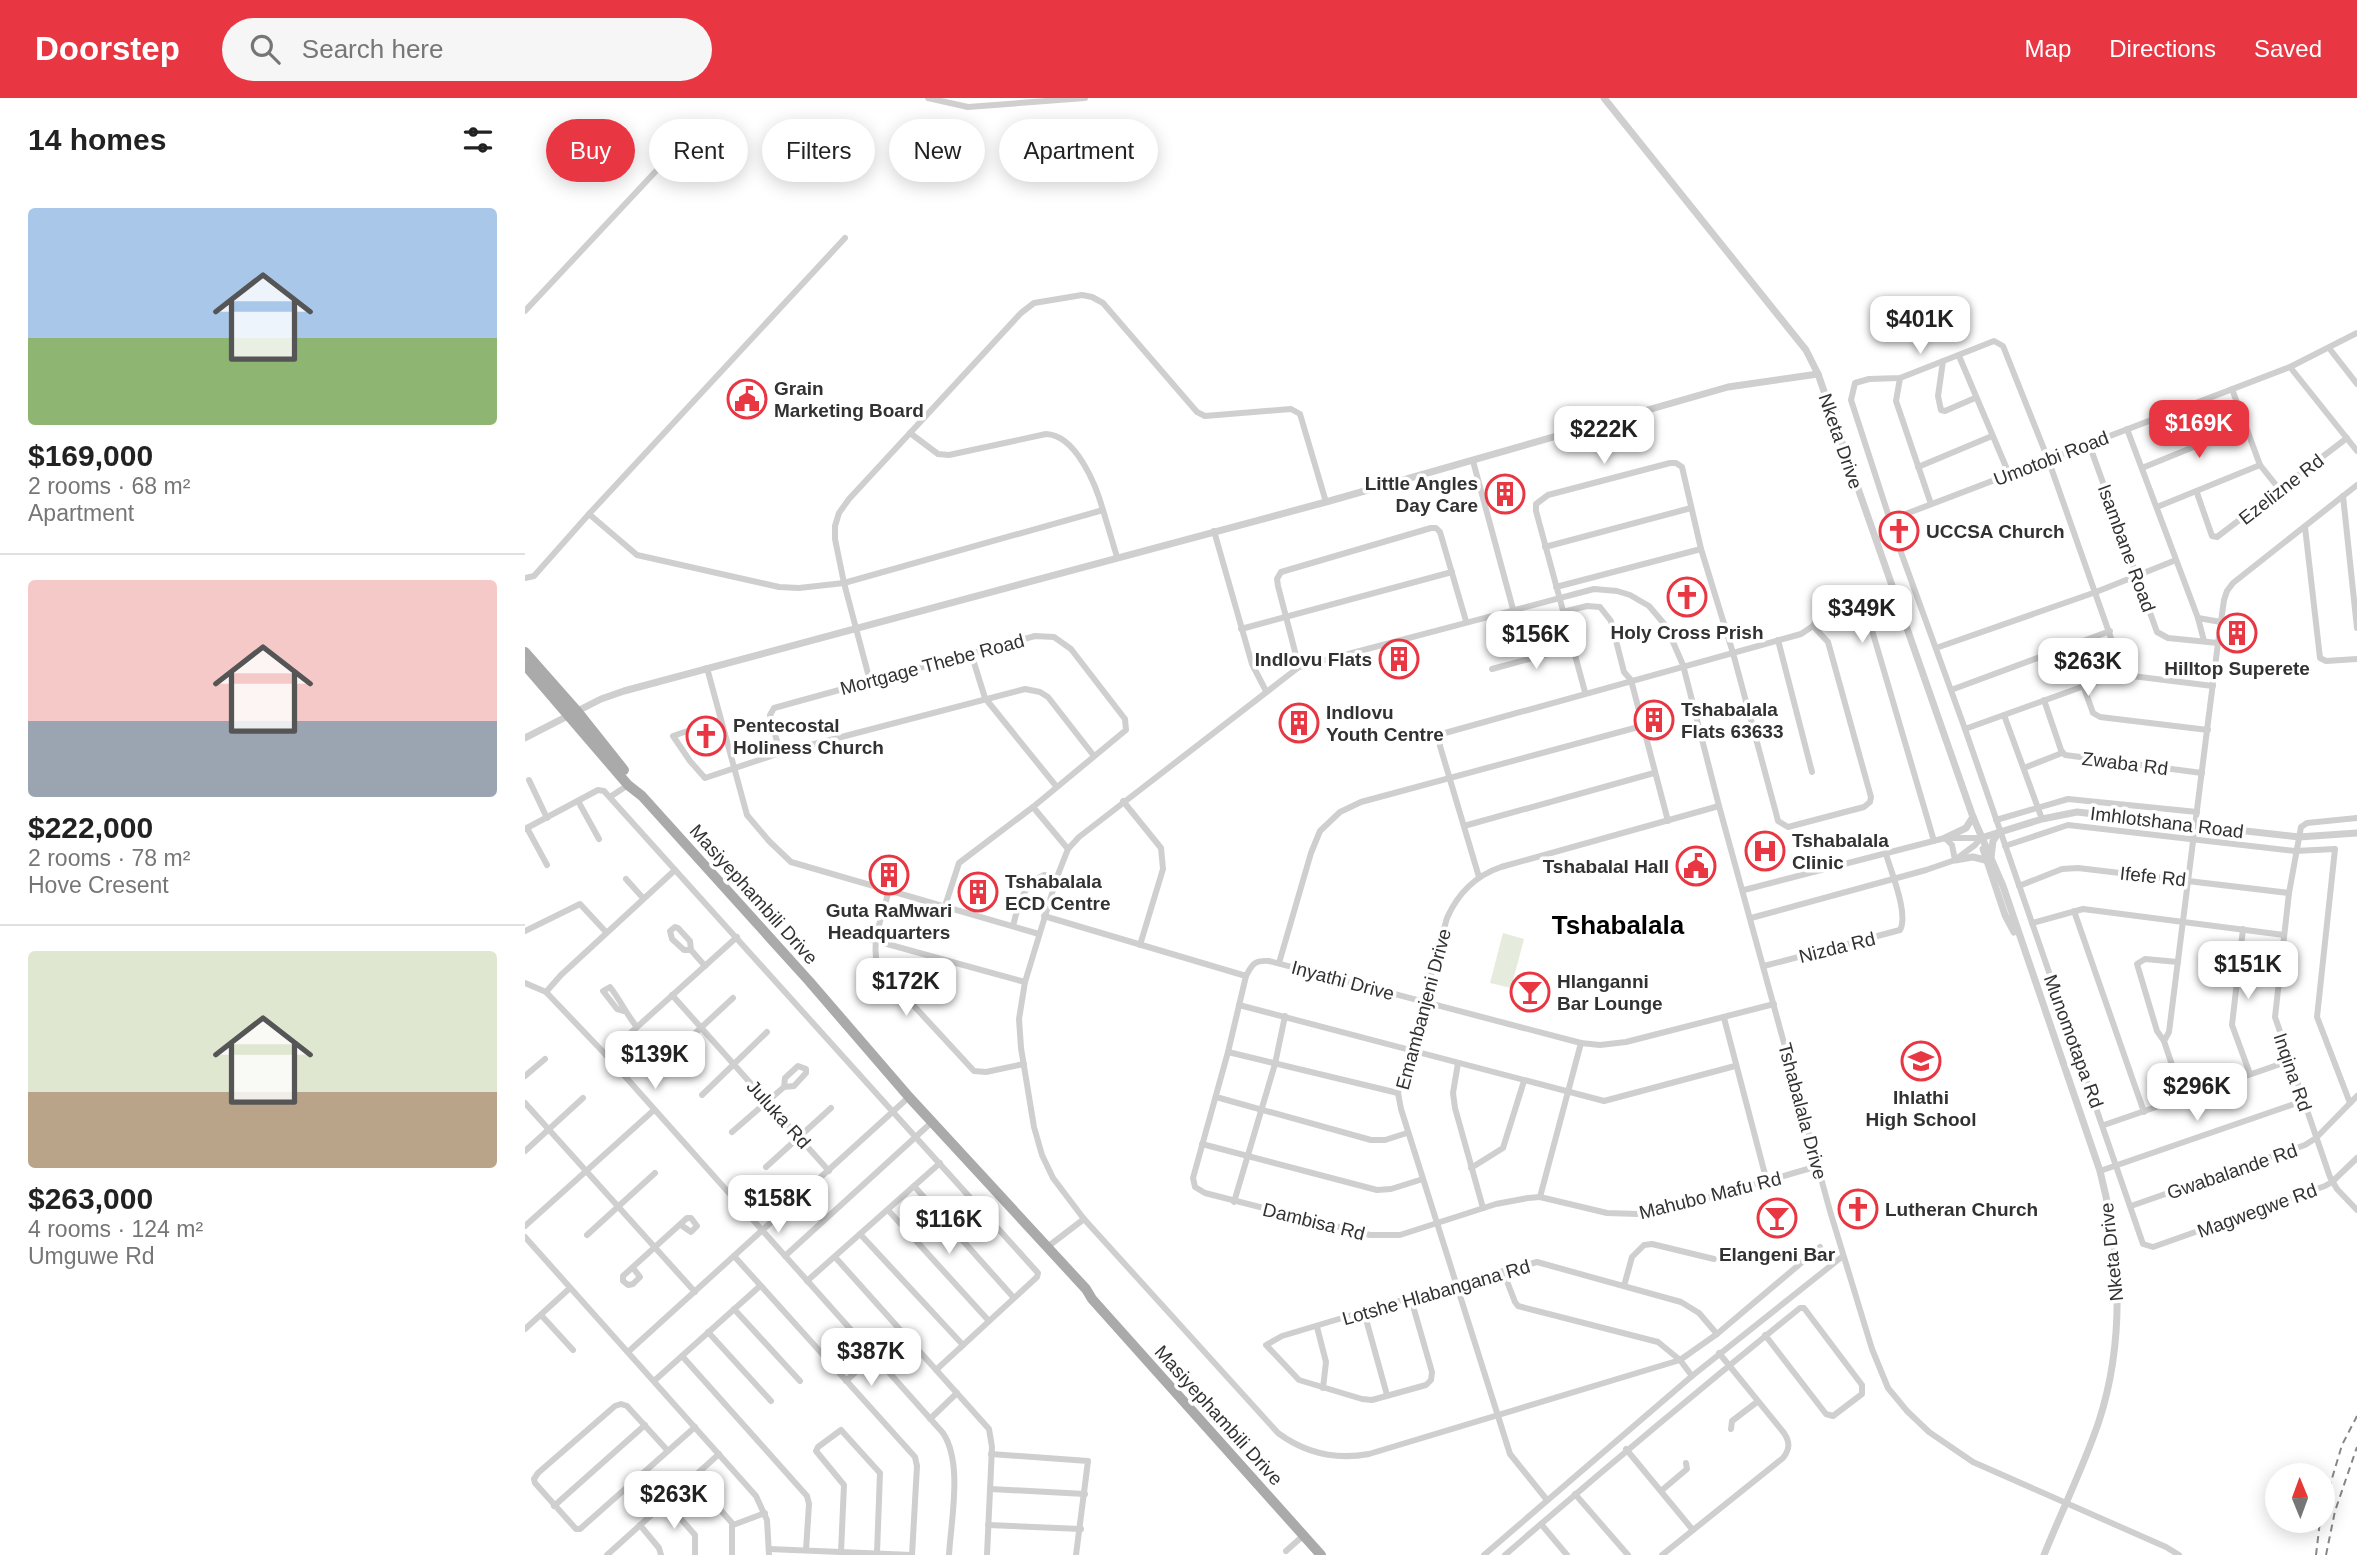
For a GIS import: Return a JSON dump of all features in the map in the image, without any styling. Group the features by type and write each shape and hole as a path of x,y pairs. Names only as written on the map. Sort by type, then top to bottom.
{"main road":[{"name":"Masiyephambili Drive","path":"525,652 628,785 642,796 809,981 1007,1205 1011,1214 1046,1248 1082,1293 1091,1299 1321,1555"},
{"name":"Masiyephambili Drive","path":"525,665 574,714 631,778 642,796"}],"street":[{"path":"928,98 968,107 1086,98"},
{"name":"Nketa Drive","path":"1604,98 1806,350 1818,374 2100,1171 2113,1238 2117,1296 2115,1347 2109,1385 2099,1421 2044,1555"},
{"path":"525,311 649,179"},
{"path":"525,578 534,576 845,238"},
{"path":"870,681 835,538 839,513 1026,307 1034,303 1082,295 1092,296 1103,303 1201,414 1211,418 1291,409 1300,414 1326,502"},
{"name":"Umotobi Road","path":"1890,520 2290,367 2357,333"},
{"path":"1876,540 1895,533 1851,400 1855,383 1869,379 1900,378 1994,341 2003,346 2048,459 2124,675"},
{"path":"2329,348 2357,384"},
{"path":"1959,356 2009,474"},
{"path":"1943,361 1938,396 1941,410 1945,411 1975,398"},
{"path":"2290,367 2357,451"},
{"path":"525,738 612,695 706,668 1326,502 1728,387 1818,374"},
{"path":"1900,378 1896,401 1931,504"},
{"path":"2232,389 2260,465 2280,490"},
{"path":"2142,468 2245,426"},
{"path":"2127,429 2198,618 2204,641"},
{"path":"910,433 938,454 949,455 1046,434 1055,435 1069,446 1092,477 1117,557"},
{"path":"1918,467 1992,436"},
{"name":"Ezelizne Rd","path":"2197,493 2215,537 2220,536 2347,438"},
{"name":"Isambane Road","path":"2089,444 2157,632 2168,638 2218,643"},
{"path":"1473,461 1513,609"},
{"path":"1585,692 1545,547 1536,504 1548,495 1673,462 1682,467 1701,550 1733,653 1779,821 1788,827 1864,807 1871,797 1828,642 1812,626"},
{"path":"2157,507 2197,493 2260,465"},
{"path":"2164,1041 2169,1032 2218,643 2227,591 2233,583 2357,485"},
{"path":"2343,496 2355,577 2357,628"},
{"path":"1545,547 1691,508"},
{"path":"589,514 631,551 645,557 779,587 799,588 844,583 1103,510"},
{"path":"2305,527 2320,658 2326,661 2357,659"},
{"path":"1466,621 1440,532 1436,528 1286,569 1277,579 1299,667 1123,801 1068,849 1044,916 1025,982 1019,1019 1034,1127 1042,1155 1053,1178 1084,1219 1278,1433 1299,1446 1323,1454 1355,1457 1500,1416 1680,1360 1717,1334 1820,1247"},
{"path":"1214,531 1241,629 1255,672 1266,691"},
{"name":"Munomotapa Rd","path":"1895,533 2143,1244 2149,1247"},
{"path":"1556,587 1701,550"},
{"path":"1936,648 2096,592 2176,560"},
{"path":"1241,629 1452,572"},
{"name":"Tshabalala Drive","path":"1299,667 1559,597 1603,589 1617,590 1641,600 1659,615 1683,666 1843,1256 1888,1388 1929,1432 1962,1456 2179,1555"},
{"path":"1479,877 1440,746 1440,738 1445,733 1801,634 1812,626 1820,614 1864,603 1934,841"},
{"path":"1563,612 1587,606 1600,607 1611,621 1624,672 1630,680 1668,821"},
{"path":"2198,618 2221,622"},
{"path":"1951,690 2109,631"},
{"name":"Mortgage Thebe Road","path":"780,754 770,715 773,708 1035,636 1054,637 1072,649 1127,722 1126,730 1033,807 958,863 945,906"},
{"path":"1779,640 1812,772"},
{"path":"1492,669 1573,647"},
{"path":"971,653 985,698 1056,786"},
{"path":"706,668 744,807 751,822 791,862 1039,934"},
{"path":"1965,729 2112,676 2124,675 2213,686"},
{"path":"2083,685 2093,713 2099,717 2207,730"},
{"path":"719,720 675,733 674,739 705,778 780,754 1025,689 1040,692 1054,704 1094,756"},
{"name":"Zwaba Rd","path":"2044,700 2062,753 2068,756 2202,773"},
{"path":"2004,715 2042,819"},
{"path":"1279,963 1320,831 1350,806 1642,726"},
{"path":"2024,768 2062,753"},
{"path":"1464,825 1654,773"},
{"path":"529,780 547,818"},
{"path":"610,797 628,785"},
{"path":"547,865 526,828 601,789 1038,1273 1037,1277 936,1370"},
{"path":"1996,820 2071,798 2197,812"},
{"path":"578,801 599,839"},
{"path":"1123,801 1161,848 1163,856 1163,869 1140,946"},
{"name":"Emambanjeni Drive","path":"1547,1500 1514,1461 1407,1133 1398,1093 1453,905 1462,892 1479,877 1501,867 1719,806"},
{"path":"1033,807 1068,849"},
{"name":"Imhlotshana Road","path":"1981,838 2042,819 2077,812 2299,838 2357,832"},
{"path":"1744,890 1945,838 1966,828 1973,817"},
{"path":"2299,838 2301,827 2307,823 2357,818"},
{"path":"2005,846 2068,825 2295,852 2335,849 2317,1017 2350,1103"},
{"path":"1751,918 1893,880 1955,860 1973,857 1988,859 1999,832"},
{"path":"1945,838 1981,838"},
{"path":"1945,838 1952,845 1955,860"},
{"path":"1955,860 1981,838"},
{"name":"Inqina Rd","path":"2299,838 2289,893 2275,1015 2332,1182 2357,1210"},
{"path":"1886,853 1893,880"},
{"name":"Ifefe Rd","path":"2019,886 2069,868 2289,893"},
{"path":"546,992 606,932 675,870"},
{"path":"1013,926 1028,886 1044,875 1057,877"},
{"path":"626,878 643,898"},
{"name":"Nizda Rd","path":"1764,966 1899,930 1903,914 1893,880"},
{"path":"889,890 876,941 875,958 878,967 974,1071 986,1072 1024,1064"},
{"path":"525,931 580,904 606,932"},
{"path":"2032,923 2083,909 2284,934"},
{"path":"2074,911 2144,1112"},
{"path":"1044,916 1246,976 1202,1144 1377,1190 1391,1189 1423,1179"},
{"path":"829,928 1025,982"},
{"path":"2243,929 2232,1025 2250,1074"},
{"path":"606,1055 737,937"},
{"path":"691,950 705,966"},
{"path":"2178,962 2145,959 2137,964 2157,1031 2164,1041 2183,1098"},
{"name":"Inyathi Drive","path":"1246,976 1256,962 1279,963 1581,1043 1600,1045 1626,1042 1774,1004"},
{"path":"525,983 546,992 606,1055 947,1439 953,1459 949,1555"},
{"name":"Juluka Rd","path":"672,995 829,1171"},
{"path":"664,1062 733,998"},
{"path":"1239,1005 1604,1101 1616,1100 1735,1066"},
{"path":"624,1012 637,1027"},
{"path":"1234,1202 1275,1064 1285,1016"},
{"path":"1724,1018 1767,1182"},
{"path":"702,1095 767,1032"},
{"path":"1540,1197 1581,1043"},
{"path":"1228,1052 1398,1093"},
{"path":"525,1076 545,1059"},
{"path":"2103,1125 2289,1061"},
{"path":"1458,1063 1453,1093 1459,1126 1483,1208"},
{"path":"1471,1168 1503,1148 1524,1081"},
{"path":"732,1132 784,1087"},
{"name":"Gwabalande Rd","path":"2131,1206 2305,1145 2316,1138 2357,1096"},
{"path":"628,1352 909,1097"},
{"path":"1216,1097 1371,1140 1385,1140 1407,1133"},
{"path":"525,1151 583,1098"},
{"path":"2100,1171 2303,1101"},
{"path":"525,1103 695,1292"},
{"path":"766,1167 831,1108"},
{"path":"525,1226 654,1110"},
{"path":"785,1256 932,1122"},
{"name":"Dambisa Rd","path":"1202,1144 1193,1184 1205,1193 1380,1237 1438,1223"},
{"name":"Magwegwe Rd","path":"2149,1247 2332,1182 2357,1158"},
{"path":"807,1281 940,1163"},
{"name":"Mahubo Mafu Rd","path":"1438,1223 1518,1199 1540,1197 1586,1209 1629,1215 1670,1208 1818,1167"},
{"path":"587,1235 655,1173"},
{"path":"914,1186 1014,1298"},
{"path":"888,1210 989,1321"},
{"path":"1046,1248 1084,1219"},
{"path":"633,1268 681,1225"},
{"path":"860,1234 963,1345"},
{"path":"525,1237 755,1496 765,1513 769,1552 806,1550 912,1555 917,1466 915,1457 734,1256"},
{"path":"1624,1286 1632,1257 1644,1245 1652,1244 1714,1259"},
{"path":"835,1256 989,1429 991,1454 987,1555"},
{"path":"1484,1555 1719,1353 1843,1256"},
{"name":"Lotshe Hlabangana Rd","path":"1323,1388 1299,1380 1266,1345 1282,1336 1537,1262 1681,1301 1699,1313 1717,1334"},
{"path":"1503,1271 1514,1302 1518,1306 1653,1340 1680,1360 1692,1376"},
{"path":"654,1381 760,1286"},
{"path":"525,1329 571,1288"},
{"path":"1317,1327 1326,1362 1323,1388 1367,1400 1426,1385 1433,1376 1411,1299"},
{"path":"1494,1546 1504,1555 1626,1450 1765,1335 1800,1308 1804,1308 1862,1385 1862,1394 1833,1416 1826,1414 1765,1335"},
{"path":"734,1309 800,1381"},
{"path":"1364,1312 1387,1395"},
{"path":"541,1315 573,1350"},
{"path":"708,1332 771,1401"},
{"path":"1662,1555 1787,1452 1787,1437 1719,1353"},
{"path":"682,1356 807,1496 809,1504 806,1550"},
{"path":"846,1381 873,1356"},
{"path":"930,1419 957,1393"},
{"path":"1731,1429 1732,1421 1757,1402"},
{"path":"668,1451 627,1406 618,1404 538,1473 535,1483 576,1529 580,1529 668,1451 695,1427"},
{"path":"554,1506 645,1425"},
{"path":"841,1552 844,1485 816,1451 841,1430 880,1473 877,1553"},
{"path":"1626,1450 1692,1529"},
{"path":"607,1555 719,1454"},
{"path":"991,1454 1086,1460 1089,1466 1076,1555"},
{"path":"1661,1491 1687,1469 1686,1463"},
{"path":"693,1479 733,1525 732,1555"},
{"path":"990,1489 1085,1494"},
{"path":"1575,1494 1628,1555"},
{"path":"666,1502 695,1535 695,1555"},
{"path":"733,1525 765,1513"},
{"path":"1541,1524 1567,1555"},
{"path":"641,1525 659,1548 661,1555"},
{"path":"988,1525 1081,1529"},
{"path":"1285,1554 1304,1535"}],"shaded area":[{"path":"1503,933 1524,939 1511,988 1490,983"}],"railway":[{"path":"2335,1468 2342,1445 2357,1416"},
{"path":"2326,1555 2335,1511 2357,1447"},
{"path":"2316,1555 2319,1533"}],"place":[{"name":"Grain Marketing Board","path":"747,399"},
{"name":"Little Angles Day Care","path":"1505,494"},
{"name":"UCCSA Church","path":"1899,531"},
{"name":"Holy Cross Prish","path":"1687,597"},
{"name":"Hilltop Superete","path":"2237,633"},
{"name":"Indlovu Flats","path":"1399,659"},
{"name":"Tshabalala Flats 63633","path":"1654,720"},
{"name":"Indlovu Youth Centre","path":"1299,723"},
{"name":"Pentecostal Holiness Church","path":"706,736"},
{"name":"Tshabalala Clinic","path":"1765,851"},
{"name":"Tshabalal Hall","path":"1696,866"},
{"name":"Guta RaMwari Headquarters","path":"889,875"},
{"name":"Tshabalala ECD Centre","path":"978,892"},
{"name":"Hlanganni Bar Lounge","path":"1530,992"},
{"name":"Ihlathi High School","path":"1921,1061"},
{"name":"Lutheran Church","path":"1858,1209"},
{"name":"Elangeni Bar","path":"1777,1218"}],"district":[{"name":"Tshabalala","path":"1618,925"}]}
